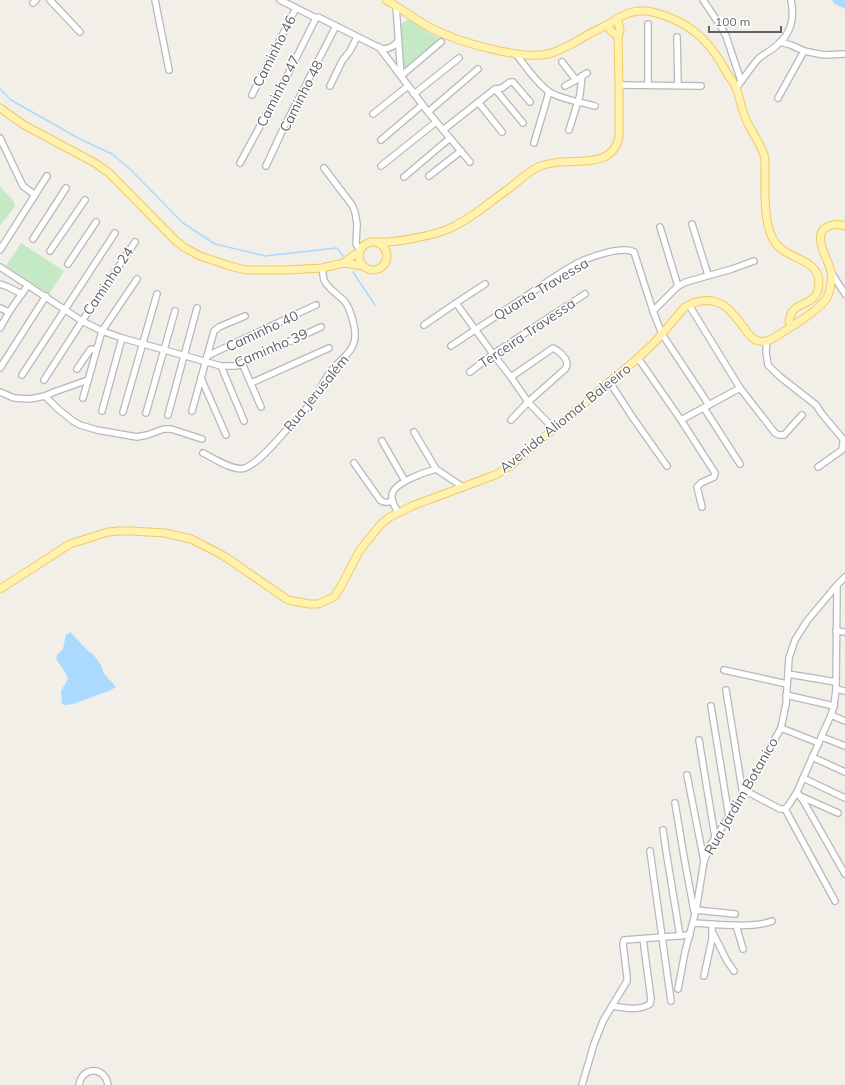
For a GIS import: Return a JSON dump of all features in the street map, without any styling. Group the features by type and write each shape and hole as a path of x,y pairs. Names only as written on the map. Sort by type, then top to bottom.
{"main road":[{"path":"386,0 433,29 457,40 516,54 550,54 629,13 645,11 668,17 688,27 706,41 723,65 736,88 745,117 764,156 767,223 772,237 783,251 808,264 818,275 818,292 813,299 796,308 792,312 790,324"},
{"path":"363,266 360,263 360,252 364,245 370,242 399,241 435,234 453,227 466,219 536,168 551,163 593,160 608,156 615,148 619,137 618,36 620,30 618,18"},
{"path":"607,25 611,31 618,36"},
{"path":"0,109 20,123 95,163 109,173 176,241 190,251 217,262 246,270 273,271 322,268 344,263 363,266 371,270 380,269 386,262 388,254 393,246 399,241"},
{"path":"767,341 790,324 818,308 827,297 831,285 831,272 822,247 820,235 827,227 836,225 845,226"},
{"path":"377,242 384,246 388,254"},
{"path":"344,263 360,252"},
{"name":"Avenida Aliomar Baleeiro","path":"0,589 70,544 118,530 165,533 191,539 224,556 288,600 318,604 334,597 363,546 381,524 398,512 495,475 504,470 554,430 609,381 638,358 662,334 684,308 694,302 710,300 722,304 731,311 754,338 763,342 767,341"}],"street":[{"path":"50,0 80,32"},
{"path":"155,0 169,70"},
{"path":"280,0 316,18 318,17 379,48 382,49 393,47 398,41"},
{"path":"703,0 720,24 726,36 741,81"},
{"path":"736,88 760,58 786,36 792,21 791,0"},
{"path":"396,6 401,76"},
{"name":"Caminho 46","path":"252,95 296,8"},
{"path":"397,21 400,18 410,15"},
{"name":"Caminho 47","path":"240,163 316,18"},
{"path":"648,24 648,85"},
{"name":"Caminho 48","path":"266,166 284,127 336,26"},
{"path":"330,86 342,61 350,51 357,37"},
{"path":"677,37 678,85"},
{"path":"401,76 441,42"},
{"path":"780,42 792,45 804,51 824,55 845,54"},
{"path":"379,48 422,105 470,162"},
{"path":"778,98 804,51"},
{"path":"516,54 532,75 549,92 595,106"},
{"path":"414,94 459,58"},
{"path":"562,62 576,80"},
{"path":"428,112 478,69"},
{"path":"565,86 585,75 569,130"},
{"path":"443,130 495,89 502,88 512,81 530,102"},
{"path":"619,85 701,86"},
{"path":"374,114 408,86"},
{"path":"495,89 523,123"},
{"path":"534,143 549,92"},
{"path":"478,102 502,132"},
{"path":"381,140 422,105"},
{"path":"381,166 436,122"},
{"path":"0,138 23,186 35,195"},
{"path":"404,177 450,138"},
{"path":"429,176 461,151"},
{"path":"324,168 352,205 355,212 358,224 356,244 360,252"},
{"path":"0,250 47,176"},
{"path":"33,239 66,188"},
{"path":"50,251 85,200"},
{"path":"68,264 96,222"},
{"path":"692,224 708,275"},
{"path":"660,226 678,286"},
{"path":"22,375 115,233"},
{"name":"Caminho 24","path":"44,380 134,242"},
{"name":"Quarta Travessa","path":"451,346 576,264 598,255 618,250 631,250 634,252 652,311"},
{"path":"740,464 707,406 662,334 652,311 678,286 686,282 754,261"},
{"path":"0,267 65,308 82,321 102,332 164,350 206,359 221,366 244,421"},
{"name":"Rua Jerusalém","path":"203,453 237,469 244,469 254,463 271,447 311,402 332,370 350,351 355,339 355,333 349,308 324,281 322,268"},
{"path":"831,272 845,294"},
{"path":"83,398 102,332 137,279"},
{"path":"0,284 8,286 22,294"},
{"path":"424,325 485,284"},
{"path":"0,328 28,285"},
{"path":"123,412 157,294"},
{"name":"Terceira Travessa","path":"470,372 493,354 585,294"},
{"path":"0,368 46,296"},
{"path":"456,304 528,402 554,430"},
{"name":"Caminho 40","path":"206,359 316,305"},
{"path":"689,305 740,388 777,435 784,435 802,415"},
{"path":"0,308 9,312"},
{"path":"168,414 197,308"},
{"path":"146,413 175,310"},
{"path":"192,411 216,329 245,316"},
{"name":"Caminho 39","path":"221,366 235,366 321,327"},
{"path":"102,411 122,338"},
{"path":"767,341 766,352 768,365 779,376 816,405 843,439 842,450 818,466"},
{"path":"251,383 329,348"},
{"path":"511,377 553,348 556,349 567,364 567,366 511,420"},
{"path":"77,369 91,349 96,350"},
{"path":"638,358 681,420 715,473 714,477 701,483 697,487 702,507"},
{"path":"242,363 261,407"},
{"path":"201,377 226,435"},
{"path":"0,392 14,398 30,399 45,396 88,380"},
{"path":"609,381 667,466"},
{"path":"681,420 740,388"},
{"path":"45,396 73,421 80,425 97,430 137,437 164,429 171,429 202,439"},
{"path":"414,432 436,469 463,487"},
{"path":"382,441 405,481"},
{"path":"354,463 380,500 386,503 392,501"},
{"path":"398,512 391,497 396,486 418,475 436,469"},
{"name":"Rua Jardim Botanico","path":"678,989 696,912 707,851 744,793 781,728 784,716 789,658 795,640 807,621 845,576"},
{"path":"785,809 798,794 803,778 822,737 834,706 836,690 837,585"},
{"path":"836,631 845,632"},
{"path":"724,670 787,684"},
{"path":"788,674 836,682"},
{"path":"726,690 744,793 780,809 785,809"},
{"path":"836,690 845,691"},
{"path":"786,695 834,706"},
{"path":"711,706 729,817"},
{"path":"831,715 844,720"},
{"path":"781,728 818,743"},
{"path":"822,737 845,746"},
{"path":"699,740 715,837"},
{"path":"812,757 845,772"},
{"path":"687,775 704,861"},
{"path":"803,778 845,798"},
{"path":"798,794 838,813"},
{"path":"798,794 845,874"},
{"path":"675,803 684,857 696,912 735,914"},
{"path":"785,809 835,901"},
{"path":"663,830 666,857 680,936"},
{"path":"650,851 671,1000"},
{"path":"693,923 761,925 772,921"},
{"path":"704,976 712,933 712,924"},
{"path":"736,925 743,949"},
{"path":"712,933 734,971"},
{"path":"582,1085 594,1044 603,1021 627,980 623,942 628,939 690,935"},
{"path":"612,1006 634,1009 648,1006 650,1004 651,999 643,938"},
{"path":"79,1085 82,1076 85,1073 98,1071 105,1076 108,1085"}],"green space":[{"path":"407,20 412,20 429,33 442,39 404,73 400,25"},
{"path":"0,185 15,206 0,226"},
{"path":"21,243 64,271 49,294 6,266"}],"water":[{"path":"70,632 89,652 93,654 101,665 104,674 116,687 73,704 65,705 62,704 61,691 68,679 66,673 56,658 63,649 66,635"}],"waterway":[{"path":"837,0 845,4"},
{"path":"0,89 11,100 78,138 112,154 130,169 183,223 215,244 265,256 337,248 343,256"},
{"path":"353,272 375,305"}]}
